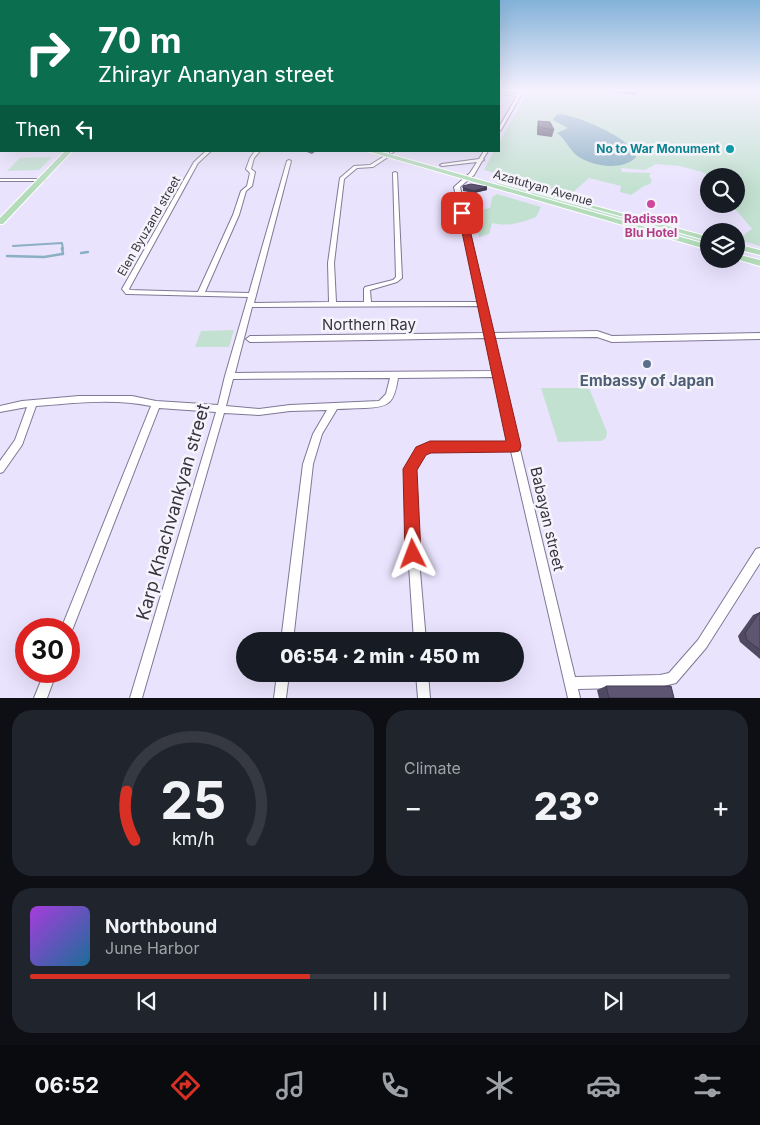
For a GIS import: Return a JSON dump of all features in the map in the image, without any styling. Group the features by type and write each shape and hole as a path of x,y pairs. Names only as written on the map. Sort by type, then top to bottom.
{"main road":[{"path":"0,222 42,181 44,175 68,152"},
{"name":"Azatutyan Avenue","path":"391,152 442,165 470,176 700,237"},
{"name":"Azatutyan Avenue","path":"391,152 700,245"},
{"path":"745,249 760,253"},
{"path":"745,259 760,263"}],"street":[{"name":"Elen Byuzand street","path":"200,293 128,292 125,289 196,162 208,152"},
{"path":"251,295 200,293 236,215 244,191 249,186 253,172 248,169 252,158 257,152"},
{"path":"333,304 331,263 342,178 356,167 371,166 391,152"},
{"name":"Babayan street","path":"486,152 470,176 457,187 497,374 574,698"},
{"path":"442,165 482,160"},
{"name":"Karp Khachvankyan street","path":"136,698 221,410 289,161"},
{"path":"368,304 367,289 395,282 399,278 395,173"},
{"path":"0,181 42,181"},
{"path":"249,305 481,304"},
{"name":"Northern Ray","path":"250,339 597,334 612,339 760,336"},
{"path":"229,376 497,374"},
{"path":"0,408 73,399 132,399 156,404 259,412 290,408 380,404 386,402 390,396 394,376"},
{"path":"0,469 19,442 33,403"},
{"path":"71,618 156,404"},
{"path":"288,632 308,464 314,439 324,420 334,407"},
{"path":"419,632 412,536 410,469 421,451 430,447 514,446"},
{"path":"570,683 660,681 672,679 702,644 760,553"},
{"path":"280,698 282,682"},
{"path":"423,682 424,698"},
{"path":"40,698 46,683"}],"green space":[{"path":"511,123 760,123 760,246 745,242 745,234 752,229 739,213 745,213 745,168 700,168 700,171 680,166 656,164 645,170 621,168 622,172 651,173 649,175 652,181 631,195 620,192 621,186 589,178 571,194 484,170 493,152 500,152 500,141"},
{"path":"52,157 39,170 7,171 20,158"},
{"path":"498,183 700,239 700,243 496,185"},
{"path":"497,194 541,207 536,217 525,221 514,224 492,223 489,234 479,237 472,212 490,208 492,197"},
{"path":"234,330 229,347 195,347 201,331"},
{"path":"541,388 589,388 607,432 606,438 601,441 558,442"}],"water":[{"path":"558,123 591,124 626,143 633,150 636,157 623,165 614,166 588,162 575,154 557,133 568,128"}],"building":[{"path":"538,123 550,123 554,130 539,127"},
{"path":"471,184 487,187 474,191 463,188 463,186"},
{"path":"760,612 760,650 747,640 745,633"},
{"path":"606,686 671,686 674,698 609,698"}],"waterway":[{"path":"13,246 62,243 63,249"},
{"path":"62,248 63,254"},
{"path":"81,253 88,252"},
{"path":"7,256 44,257 62,254"}],"place":[{"name":"No to War Monument","path":"730,149"},
{"name":"Radisson Blu Hotel","path":"651,204"},
{"name":"Embassy of Japan","path":"647,364"}],"route":[{"path":"413,554 410,469 421,451 430,447 514,446 462,213"}]}
